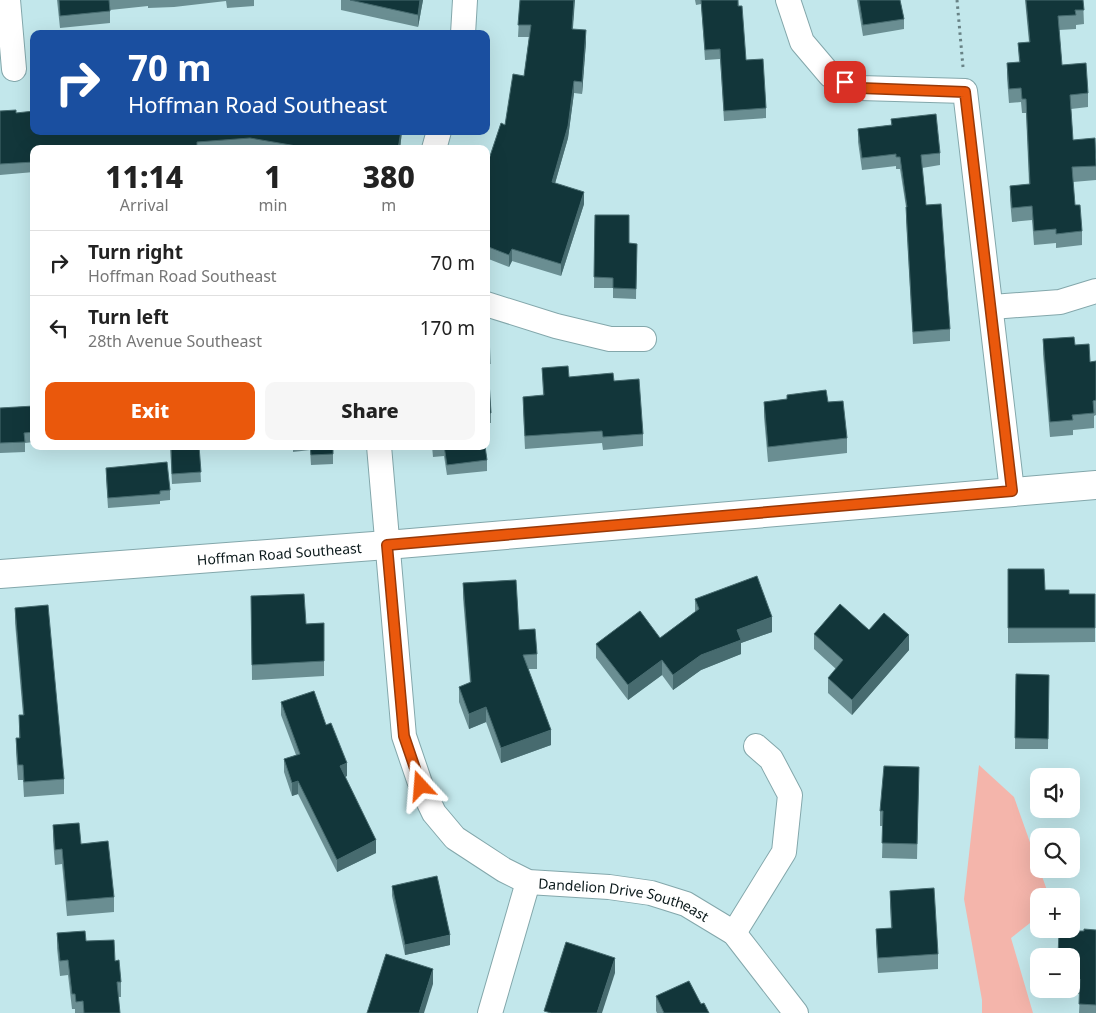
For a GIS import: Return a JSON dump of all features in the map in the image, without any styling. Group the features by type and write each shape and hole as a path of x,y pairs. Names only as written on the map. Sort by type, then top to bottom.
{"street":[{"path":"8,0 16,69"},
{"path":"463,30 465,0"},
{"path":"788,0 802,42 830,75 860,88 965,92 992,307 1012,491"},
{"path":"992,307 1060,302 1096,291"},
{"path":"490,305 556,326 610,339 644,339"},
{"name":"Dandelion Drive Southeast","path":"380,450 404,736 421,786 434,813 455,838 504,870 528,882 609,887 651,893 686,904 734,932 796,1013"},
{"name":"Hoffman Road Southeast","path":"0,574 387,545 1096,485"},
{"path":"734,932 784,852 790,795 771,759 756,746"},
{"path":"490,1013 528,882"}],"path":[{"path":"957,0 965,92"}],"shaded area":[{"path":"979,765 1014,797 1030,842 1030,878 1043,878 1046,888 1030,888 1030,923 1011,938 1033,1013 982,1013 982,1000 964,899"}],"building":[{"path":"59,0 109,0 110,11 60,16"},
{"path":"350,0 420,0 418,15"},
{"path":"520,0 574,0 572,29 586,30 582,82 574,81 568,126 552,182 584,192 561,264 512,249 509,255 490,248 490,156 501,123 505,125 513,74 524,76 531,25 518,25"},
{"path":"701,0 738,0 738,6 742,6 746,60 763,59 766,108 724,111 720,49 705,50"},
{"path":"859,0 900,0 904,19 863,25"},
{"path":"1026,0 1083,0 1084,10 1075,10 1076,15 1058,16 1062,65 1086,63 1088,93 1070,95 1073,140 1095,138 1096,166 1072,167 1075,205 1080,205 1082,231 1056,234 1056,229 1034,231 1032,206 1012,208 1010,186 1030,184 1026,99 1022,99 1021,88 1009,89 1007,63 1020,62 1018,43 1030,42"},
{"path":"16,110 16,113 30,111 30,135 400,135 399,145 291,145 250,138 197,142 197,145 30,145 30,162 0,164 0,111"},
{"path":"936,114 940,153 921,155 926,205 941,204 950,329 913,332 907,207 900,157 896,157 896,154 862,158 858,129 892,125 891,119"},
{"path":"595,215 629,215 629,243 637,244 636,289 613,288 613,278 594,277"},
{"path":"1074,337 1075,345 1089,344 1090,362 1096,361 1094,413 1072,415 1073,420 1050,422 1043,339"},
{"path":"568,366 569,377 613,373 614,381 639,379 643,434 603,437 602,431 525,436 523,397 544,395 542,368"},
{"path":"826,390 828,402 843,401 847,438 768,447 764,402 787,399 787,395"},
{"path":"30,406 30,432 24,433 25,442 0,443 0,408"},
{"path":"171,450 199,450 201,472 172,474"},
{"path":"310,450 333,450 333,454 311,455"},
{"path":"445,450 486,450 487,460 447,465"},
{"path":"167,462 170,490 160,491 160,494 108,498 106,468"},
{"path":"1008,569 1044,569 1045,590 1069,590 1069,594 1095,594 1095,628 1008,628"},
{"path":"757,576 772,617 737,630 741,640 701,655 673,675 662,660 628,685 596,644 640,611 660,638 699,609 695,599"},
{"path":"516,580 519,630 535,629 537,654 523,655 551,730 501,748 486,707 469,714 459,687 471,682 463,583"},
{"path":"304,594 306,624 324,623 324,661 252,665 251,596"},
{"path":"840,604 869,630 884,613 909,635 852,700 828,678 843,660 814,634"},
{"path":"48,605 64,779 24,782 23,765 18,765 16,738 20,738 19,715 24,715 15,608"},
{"path":"1016,674 1049,675 1048,739 1015,738"},
{"path":"314,691 326,725 331,723 347,763 340,766 376,840 337,860 298,781 292,783 284,759 300,754 281,702"},
{"path":"884,766 919,767 917,844 882,843 883,811 880,811"},
{"path":"79,823 81,844 108,841 114,897 67,901 62,849 55,850 53,825"},
{"path":"437,876 450,935 405,945 392,886"},
{"path":"934,888 938,954 878,958 876,929 892,928 890,891"},
{"path":"1084,929 1096,930 1096,1005 1079,1004 1080,948 1058,948 1059,938 1080,938 1080,931 1084,931"},
{"path":"85,931 86,941 114,940 115,961 119,960 121,982 117,982 120,1013 84,1013 83,1001 76,1002 75,994 72,994 68,960 60,961 57,933"},
{"path":"566,942 615,958 597,1013 551,1013 544,1011"},
{"path":"386,954 433,969 419,1013 367,1013"},
{"path":"689,981 701,1004 704,1003 709,1013 664,1013 656,996"}],"route":[{"path":"421,786 404,736 387,545 1012,491 981,210 965,92 860,88 845,82"}]}
